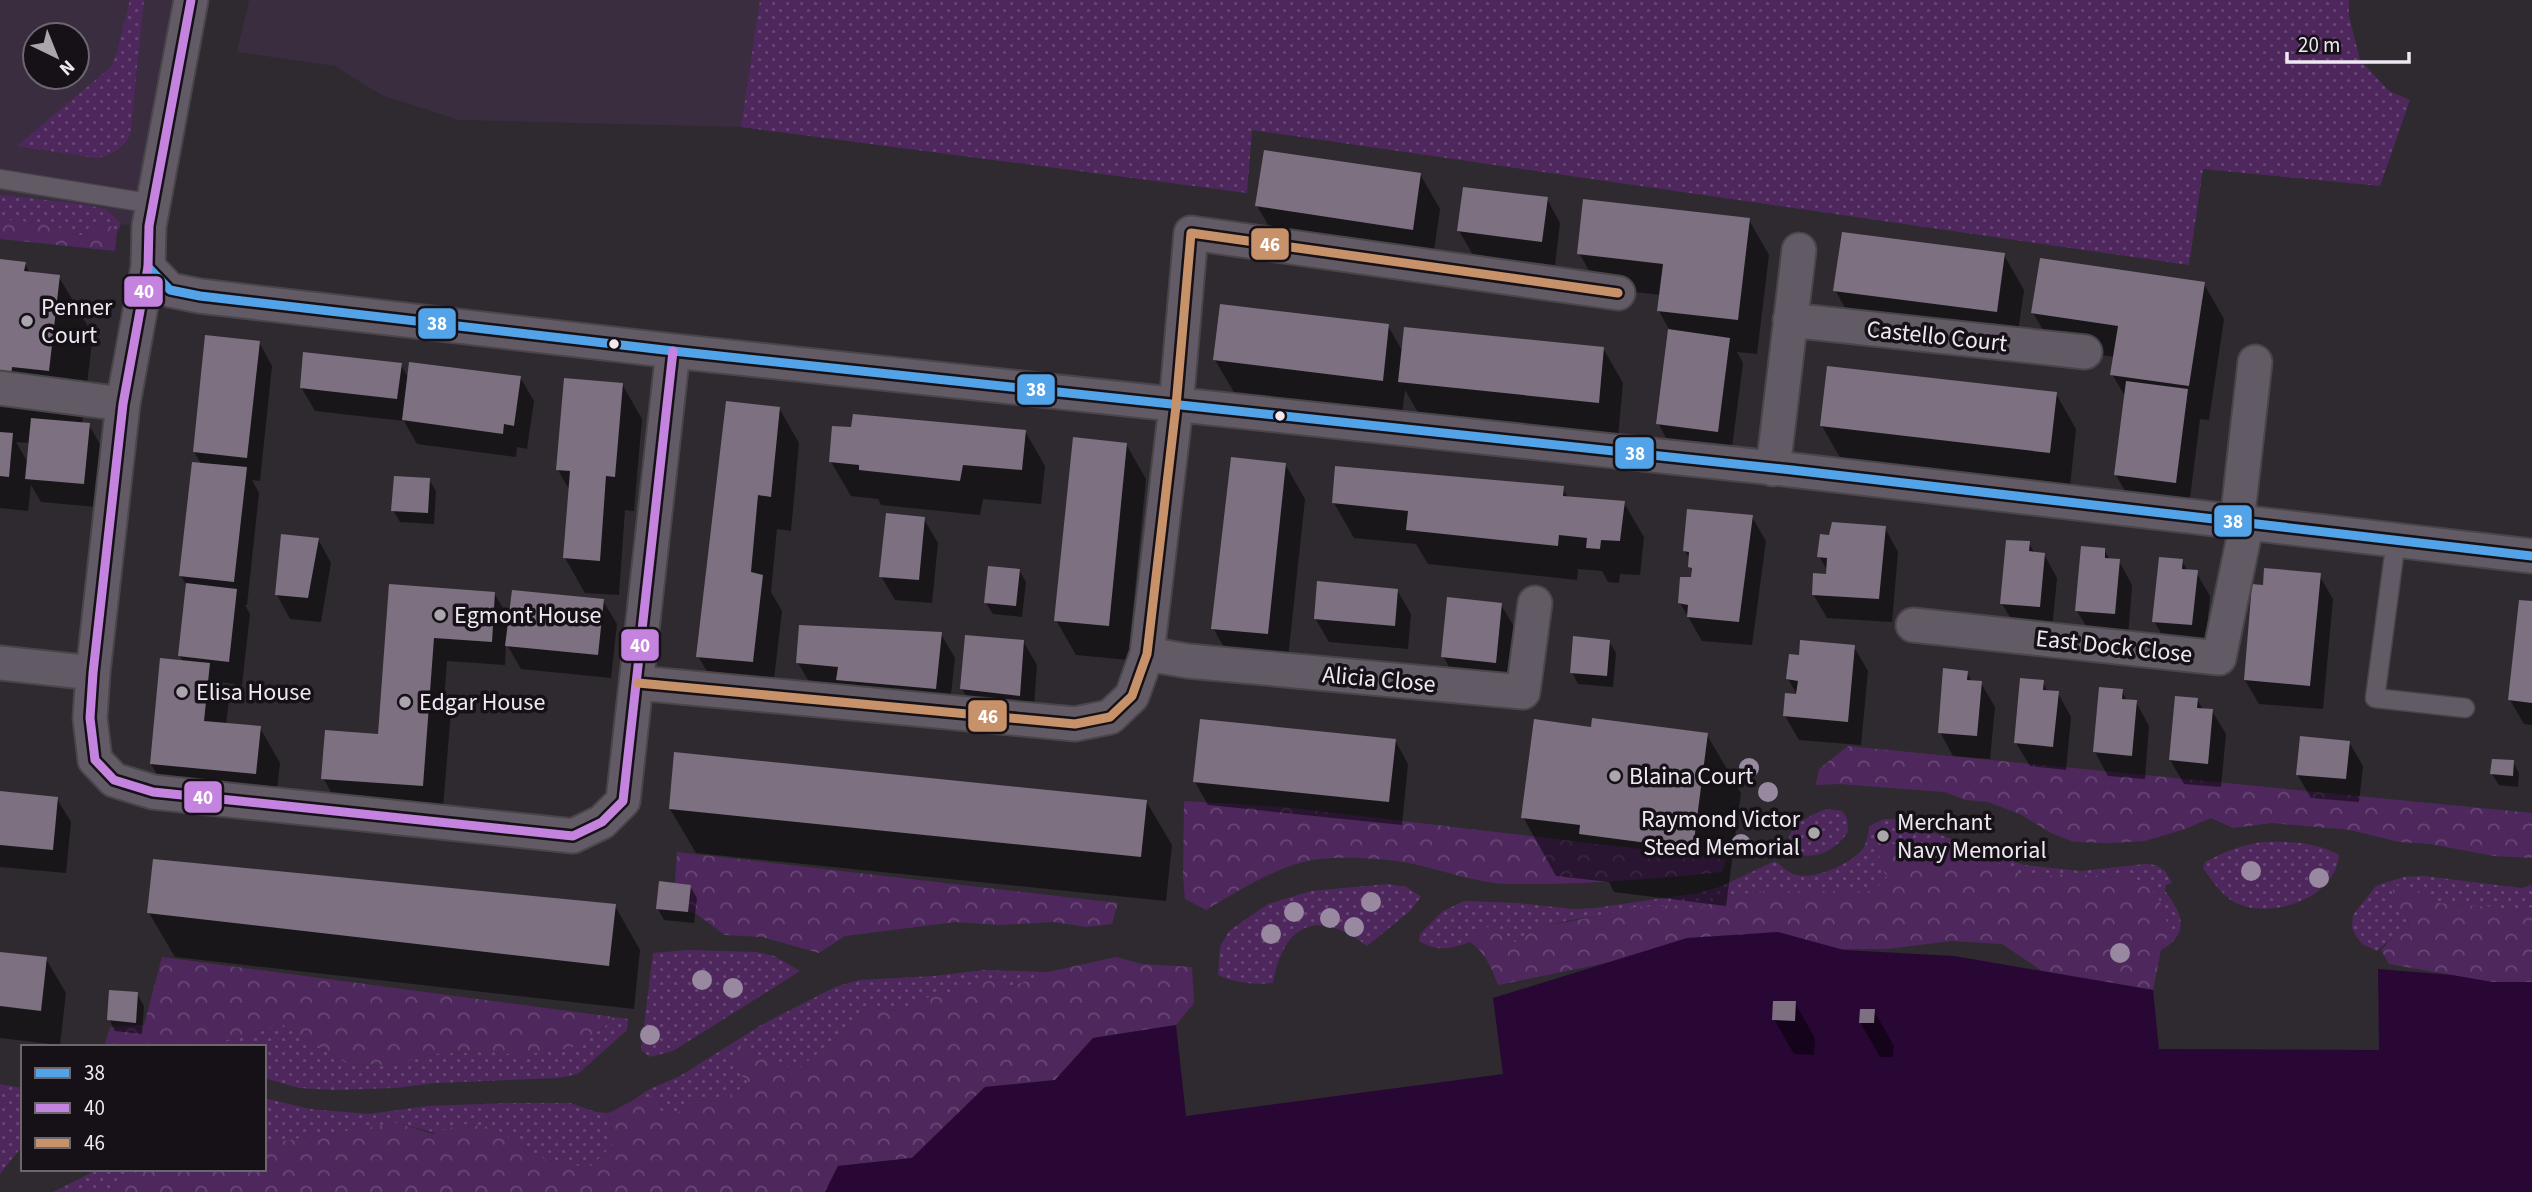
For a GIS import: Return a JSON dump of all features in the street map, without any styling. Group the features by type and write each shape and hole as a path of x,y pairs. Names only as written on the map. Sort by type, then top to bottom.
{"street":[{"path":"191,0 149,226 148,268 123,404 93,673 90,718 95,760 114,780 153,792 573,836 602,822 623,801 673,351"},
{"path":"638,683 1075,724 1110,717 1132,696 1147,654 1176,406 1191,233 1618,293"},
{"path":"1773,468 1799,250"},
{"path":"148,268 170,290 200,296 673,351 1773,468 2532,556"},
{"name":"Castello Court","path":"1790,320 2085,352"},
{"path":"2242,522 2255,362"},
{"path":"0,388 123,404"},
{"name":"East Dock Close","path":"1913,625 2219,657 2242,522"},
{"name":"Alicia Close","path":"1147,654 1201,662 1523,692 1535,603"},
{"path":"0,663 93,673"}],"lane":[{"path":"0,179 154,204"},
{"path":"2396,541 2375,698 2465,708"}],"shaded area":[{"path":"0,0 189,0 149,226 0,217"},
{"path":"249,0 793,0 776,132 741,127 459,120 381,95 335,66 237,52"},
{"path":"1778,932 1844,950 1954,956 2153,990 2159,1049 2379,1050 2378,969 2452,975 2492,982 2532,982 2532,1192 825,1192 838,1166 912,1158 985,1087 1055,1080 1093,1038 1176,1025 1186,1116 1503,1074 1493,998 1687,938"}],"green space":[{"path":"130,0 144,0 130,136 119,149 95,158 17,146 82,91 91,91 91,84 112,66"},
{"path":"760,0 2349,0 2349,16 2360,60 2389,91 2410,100 2380,186 2203,169 2189,265 1252,130 1247,193 741,127"},
{"path":"0,195 106,209 121,224 117,232 101,218 92,237 69,233 54,225 0,219"},
{"path":"101,217 117,232 115,251 0,239 0,219 54,225 69,233 91,237 88,228"},
{"path":"1848,746 2532,813 2532,858 2494,856 2430,844 2399,842 2350,830 2272,823 2233,828 2211,818 2145,841 2074,842 2051,833 2020,814 1988,802 1966,800 1944,792 1840,784 1816,785 1819,769"},
{"path":"1184,801 1284,807 1726,859 1722,872 1618,881 1513,884 1487,882 1409,863 1344,858 1318,859 1268,875 1206,910 1185,899"},
{"path":"1826,809 1842,811 1847,818 1848,832 1833,847 1818,854 1804,855 1794,851 1789,843 1791,832 1803,820"},
{"path":"1884,819 1896,819 2024,865 2081,871 2156,865 2165,871 2172,883 2166,885 2165,891 2176,907 2181,922 2180,930 2177,937 2161,950 2169,931 2147,884 2126,877 2063,874 2029,878 1997,863 1964,857 1888,877 1873,891 1768,891 1734,895 1697,909 1678,905 1571,920 1540,927 1513,943 1488,927 1476,932 1470,942 1450,948 1431,947 1419,941 1420,934 1443,911 1464,901 1574,909 1595,908 1698,893 1719,887 1775,861 1793,874 1819,874 1838,867 1860,852 1868,837 1869,826"},
{"path":"2262,842 2302,843 2321,847 2339,855 2335,870 2316,893 2287,906 2271,909 2235,903 2224,895 2203,868 2205,862 2233,849"},
{"path":"1888,843 1997,863 2029,878 2063,874 2126,877 2147,884 2159,899 2170,931 2161,950 2153,990 2042,971 2002,944 1951,941 1887,949 1757,949 1620,960 1498,985 1487,961 1470,942 1476,932 1488,927 1513,943 1540,927 1635,907 1678,905 1697,909 1734,895 1768,891 1873,891 1888,877 1876,862"},
{"path":"677,852 1118,903 1112,924 1087,927 1053,922 1000,925 956,922 845,936 819,953 762,937 725,935 695,913 688,912 691,885 675,883"},
{"path":"2424,876 2521,888 2532,885 2532,907 2516,912 2492,907 2438,903 2416,889 2405,914 2410,929 2395,935 2377,951 2362,944 2352,928 2353,915 2376,886 2403,877"},
{"path":"1387,884 1407,887 1421,897 1410,911 1367,946 1349,934 1319,925 1306,928 1285,946 1273,983 1245,983 1218,975 1220,947 1229,931 1268,904 1311,891"},
{"path":"2395,885 2416,889 2438,903 2492,907 2516,912 2532,907 2532,982 2492,982 2389,964 2381,950 2395,935 2410,928 2405,914 2389,902"},
{"path":"688,950 756,952 774,956 800,971 673,1051 650,1057 641,1050 653,953"},
{"path":"162,957 614,1017 599,1031 571,1048 523,1055 490,1052 439,1053 392,1065 348,1064 284,1025 207,1045 105,1045 110,1027 144,1025"},
{"path":"1116,957 1142,964 1192,967 1194,1003 1176,1025 1093,1038 1055,1080 985,1087 912,1158 838,1166 825,1192 116,1192 123,1180 139,1171 266,1171 266,1144 397,1123 433,1134 461,1124 492,1127 544,1159 589,1168 612,1146 609,1113 630,1102 658,1095 661,1114 676,1114 692,1101 724,1100 749,1083 734,1068 735,1043 780,1066 800,1068 872,1008 903,1010 925,998 948,995 969,985 993,980 1008,988 1048,972"},
{"path":"984,970 1048,972 1007,988 993,980 969,985 948,995 925,998 903,1010 872,1008 800,1068 780,1066 735,1043 750,1082 724,1100 692,1101 676,1114 661,1115 658,1095 630,1102 650,1089 680,1076 763,1024 835,987 859,980"},
{"path":"614,1017 628,1019 627,1030 578,1074 558,1078 436,1083 395,1088 299,1088 266,1079 266,1045 207,1045 284,1025 348,1064 392,1065 439,1053 490,1052 523,1055 601,1030"},
{"path":"0,1084 21,1088 21,1148 0,1174"},
{"path":"266,1098 310,1109 369,1114 427,1106 570,1103 596,1112 609,1113 612,1146 589,1168 544,1159 492,1127 461,1124 436,1133 397,1123 266,1144"},
{"path":"95,1171 139,1171 123,1180 116,1192 53,1192"}],"building":[{"path":"1264,150 1421,173 1413,230 1255,206"},
{"path":"1463,187 1548,197 1542,242 1457,231"},
{"path":"1583,199 1750,218 1738,320 1657,311 1663,264 1577,254"},
{"path":"1842,232 2005,253 1997,312 1833,291"},
{"path":"2040,258 2205,282 2189,386 2110,375 2118,326 2031,313"},
{"name":"Penner Court","path":"0,259 26,262 24,271 60,275 49,371 12,367 10,387 0,386"},
{"path":"1220,304 1389,324 1383,381 1213,360"},
{"path":"1404,327 1604,347 1599,403 1398,382"},
{"path":"1668,329 1730,338 1718,432 1656,424"},
{"path":"205,335 260,341 247,458 193,452"},
{"path":"303,352 402,363 397,399 300,388"},
{"path":"409,362 521,376 514,426 504,424 503,434 402,420"},
{"path":"1827,366 2057,392 2050,453 1820,426"},
{"path":"564,378 623,383 615,477 606,476 600,561 563,558 570,471 556,470"},
{"path":"2126,381 2188,389 2176,483 2114,475"},
{"path":"726,401 780,407 771,497 758,495 751,572 763,575 753,662 696,657"},
{"path":"853,414 1026,430 1022,470 963,465 960,481 859,470 859,465 829,462 832,426 851,427"},
{"path":"31,418 90,423 84,484 25,479"},
{"path":"0,432 13,433 9,477 0,476"},
{"path":"1073,437 1127,443 1109,626 1054,621"},
{"path":"1231,457 1286,463 1268,634 1211,629"},
{"path":"192,462 247,467 234,582 179,576"},
{"path":"1335,466 1564,486 1563,496 1625,501 1620,541 1601,540 1600,549 1586,548 1587,538 1559,535 1558,546 1406,530 1408,511 1332,503"},
{"path":"394,476 430,478 428,513 391,511"},
{"path":"1687,509 1753,515 1739,622 1687,617 1688,605 1678,603 1680,577 1691,577 1692,568 1688,567 1689,552 1683,551"},
{"path":"886,513 925,517 919,580 879,577"},
{"path":"1832,522 1886,526 1879,599 1812,595 1813,573 1826,574 1827,558 1817,557 1820,534 1829,535"},
{"path":"281,534 319,538 308,598 275,595"},
{"path":"2006,540 2030,541 2029,551 2045,553 2040,607 2000,604"},
{"path":"2081,546 2105,548 2105,558 2120,559 2115,614 2075,611"},
{"path":"2159,557 2183,559 2182,569 2198,570 2192,625 2152,622"},
{"path":"988,566 1020,569 1016,606 984,603"},
{"path":"2264,568 2321,573 2310,686 2244,680 2252,584 2263,585"},
{"path":"1317,581 1398,589 1395,626 1314,619"},
{"path":"186,583 237,589 229,662 178,656"},
{"path":"389,584 495,592 492,642 434,638 423,786 321,779 325,730 378,734"},
{"path":"512,590 604,599 598,655 505,646"},
{"path":"1447,597 1502,603 1496,663 1441,657"},
{"path":"2519,600 2532,601 2532,703 2508,700"},
{"path":"799,625 942,632 936,689 836,680 838,667 796,663"},
{"path":"965,635 1024,640 1020,696 960,689"},
{"path":"1573,636 1610,640 1607,676 1570,673"},
{"path":"1800,640 1855,645 1848,722 1783,716 1785,693 1796,694 1798,681 1786,679 1789,654 1799,655"},
{"name":"Elisa House","path":"160,658 210,663 204,721 261,726 256,774 150,764"},
{"path":"1943,668 1968,671 1967,680 1982,681 1977,736 1938,733"},
{"path":"2020,678 2044,680 2043,690 2059,691 2053,747 2014,743"},
{"path":"2099,687 2123,689 2122,699 2137,700 2132,756 2093,752"},
{"path":"2175,696 2198,698 2197,708 2213,709 2208,764 2169,760"},
{"name":"Blaina Court","path":"1592,718 1708,733 1693,849 1579,834 1580,825 1521,818 1534,719 1591,727"},
{"path":"1200,719 1396,739 1389,802 1193,782"},
{"path":"2300,736 2350,741 2346,779 2296,775"},
{"path":"674,752 1147,800 1141,857 669,809"},
{"path":"2492,759 2514,760 2513,776 2490,774"},
{"path":"0,791 58,797 53,850 0,845"},
{"path":"153,859 616,904 609,966 147,913"},
{"path":"659,881 691,885 688,912 656,909"},
{"path":"0,952 47,957 41,1011 0,1006"},
{"path":"109,990 138,992 136,1023 107,1020"},
{"path":"1773,1001 1796,1001 1795,1021 1772,1020"},
{"path":"1860,1009 1875,1009 1874,1023 1859,1023"}],"transit line":[{"name":"40","path":"191,0 149,226 148,267 123,404 93,673 90,718 95,760 114,780 153,792 573,836 602,822 623,801 673,351"},
{"name":"46","path":"638,683 1075,724 1110,717 1132,696 1147,654 1176,406 1191,233 1618,293"},
{"name":"38","path":"148,267 170,290 200,296 673,351 1792,470 2532,556"}],"place":[{"name":"Penner Court","path":"27,321"},
{"name":"Egmont House","path":"440,615"},
{"name":"Elisa House","path":"182,692"},
{"name":"Edgar House","path":"405,702"},
{"name":"Blaina Court","path":"1615,776"},
{"name":"Raymond Victor Steed Memorial","path":"1814,833"},
{"name":"Merchant Navy Memorial","path":"1883,836"}]}
